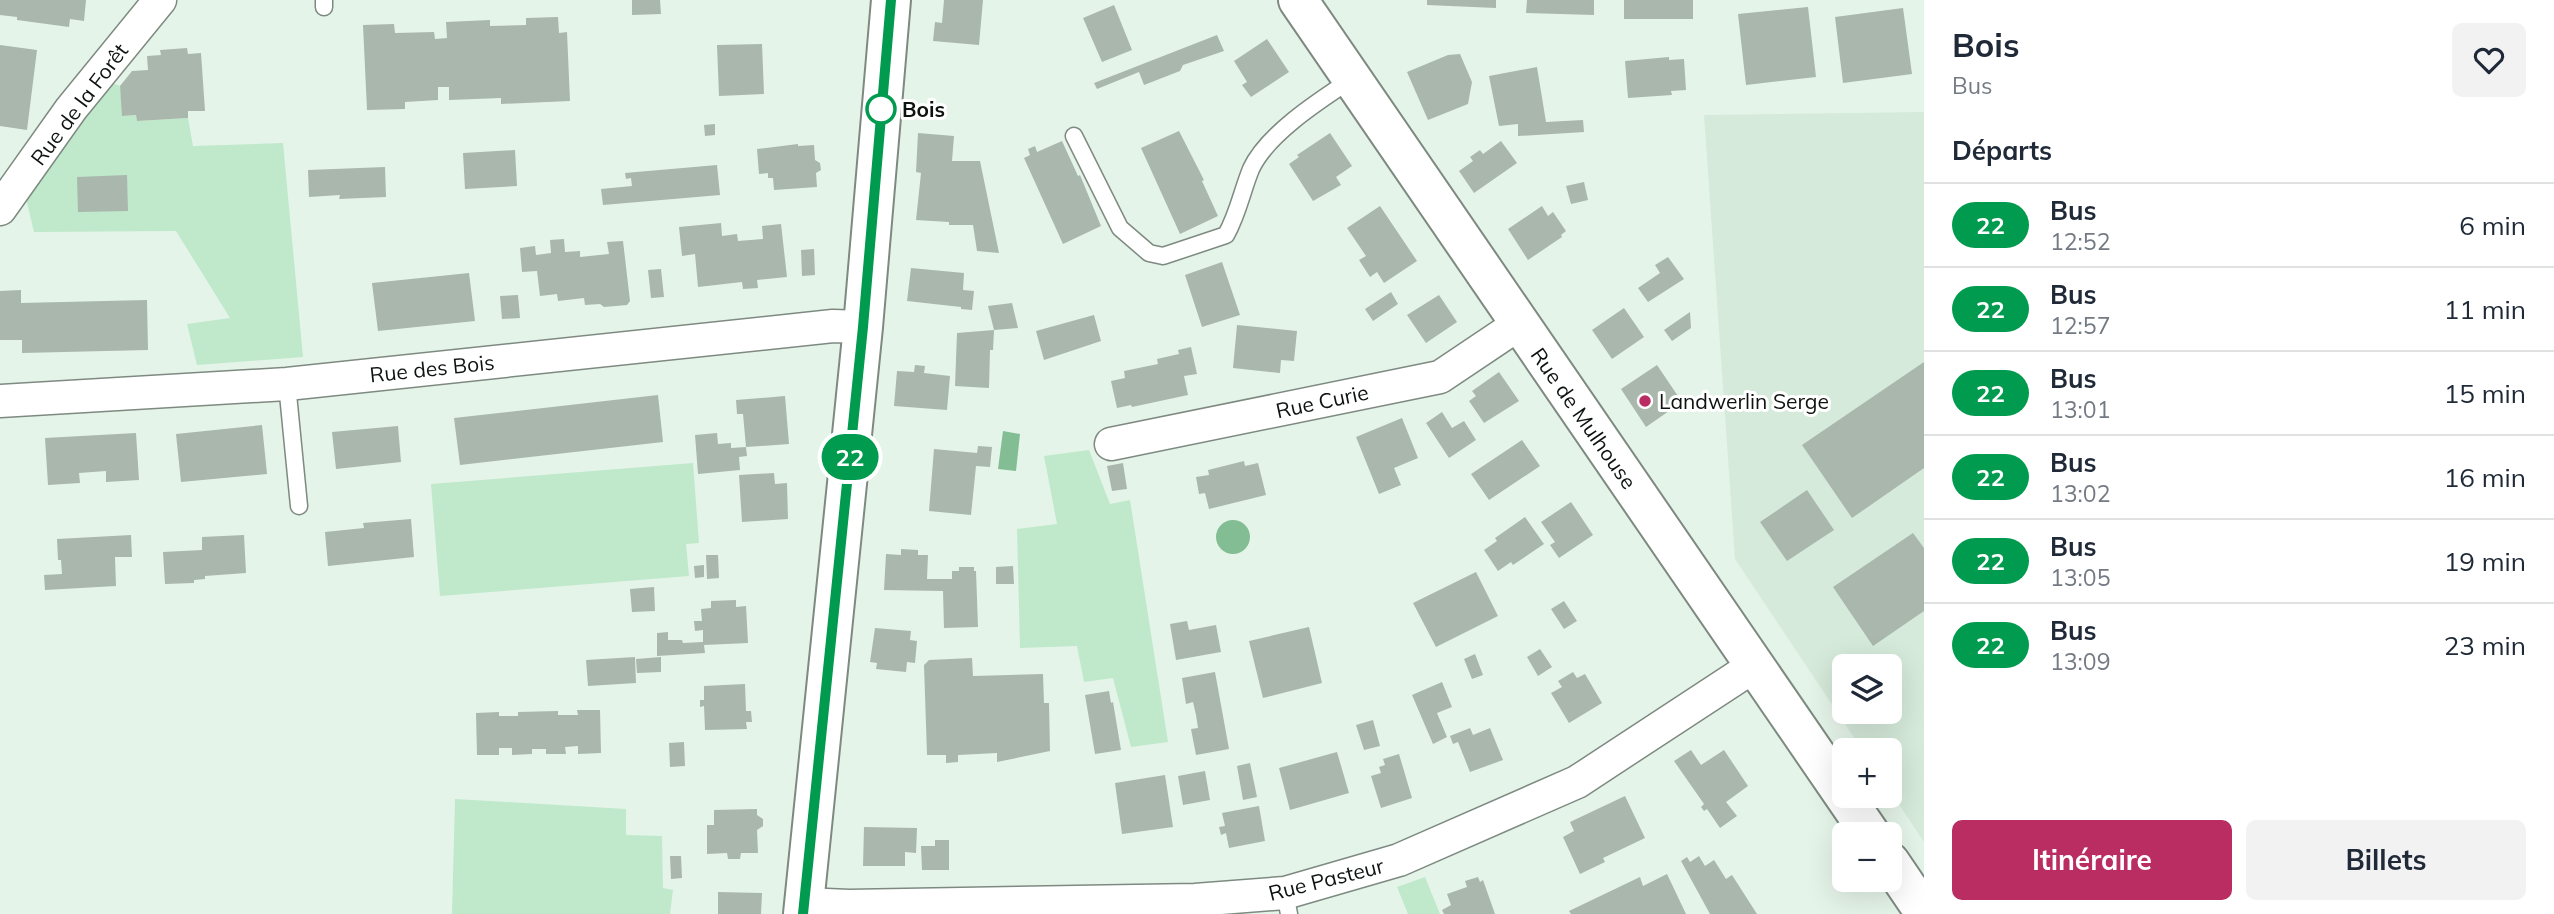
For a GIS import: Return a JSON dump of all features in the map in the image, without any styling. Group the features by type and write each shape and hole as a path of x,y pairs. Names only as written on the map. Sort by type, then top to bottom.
{"main road":[{"path":"804,909 863,327 891,0"},
{"name":"Rue de Mulhouse","path":"1298,0 1862,822"},
{"path":"1902,880 1924,912"}],"street":[{"name":"Rue de la Forêt","path":"0,209 71,109 160,0"},
{"name":"Rue Curie","path":"1111,444 1440,377 1519,324"},
{"name":"Rue des Bois","path":"0,401 287,384 833,326 863,327"},
{"name":"Rue Pasteur","path":"804,909 1195,900 1287,904 1399,860 1577,782 1754,666"}],"lane":[{"path":"1074,136 1120,228 1149,253 1163,256 1226,235 1235,219 1252,167 1273,139 1352,79"},
{"path":"287,384 299,506"}],"shaded area":[{"path":"108,81 120,86 123,116 136,115 137,121 188,118 193,146 283,143 303,357 197,365 187,324 230,318 176,231 34,232 25,194"},
{"path":"1924,112 1924,842 1901,808 1902,738 1854,738 1845,724 1902,724 1902,654 1832,654 1832,704 1735,559 1704,115"},
{"path":"1003,431 1020,434 1016,471 998,469"},
{"path":"1089,450 1110,504 1130,500 1168,742 1131,747 1113,678 1084,682 1077,646 1020,648 1017,529 1057,524 1044,456"},
{"path":"693,463 699,543 686,544 689,576 440,596 431,484"},
{"path":"1233,520 1245,525 1250,537 1245,549 1233,554 1221,549 1216,537 1221,525"},
{"path":"455,799 626,809 626,835 662,836 663,888 673,890 670,914 452,914"},
{"path":"1425,877 1440,914 1408,914 1397,887"}],"building":[{"path":"0,0 86,0 84,21 70,19 69,27 17,20 17,17 0,15"},
{"path":"632,0 660,0 661,14 632,15"},
{"path":"944,0 983,0 979,45 933,41 935,22 942,23"},
{"path":"1427,0 1496,0 1496,8 1427,5"},
{"path":"1527,0 1594,0 1594,15 1526,13"},
{"path":"1624,0 1693,0 1693,19 1624,19"},
{"path":"1114,5 1132,50 1102,62 1083,18"},
{"path":"1808,7 1816,77 1746,85 1738,14"},
{"path":"1903,8 1912,74 1843,83 1835,17"},
{"path":"558,17 559,33 567,32 570,101 501,104 501,98 449,100 449,87 438,87 438,100 405,102 405,109 367,110 363,25 394,24 395,33 434,32 435,39 447,38 446,22 490,20 490,26 526,25 526,18"},
{"path":"1217,35 1224,51 1183,65 1180,71 1144,85 1139,72 1097,89 1094,83"},
{"path":"1267,39 1289,72 1251,97 1242,85 1247,82 1234,61"},
{"path":"762,44 764,94 719,96 717,45"},
{"path":"0,45 37,50 27,130 0,126"},
{"path":"187,48 188,54 201,53 205,111 188,111 188,118 137,121 136,115 122,116 120,86 132,71 148,70 147,56 161,55 160,50"},
{"path":"1460,54 1472,82 1468,104 1428,120 1407,72 1448,55"},
{"path":"1669,57 1669,60 1684,59 1686,90 1671,91 1672,95 1628,98 1625,61"},
{"path":"1537,67 1546,122 1583,120 1584,132 1518,136 1518,124 1499,126 1489,76"},
{"path":"715,124 715,135 705,136 704,125"},
{"path":"1179,131 1204,180 1202,181 1218,216 1180,234 1141,148"},
{"path":"918,133 954,136 952,161 980,161 999,253 977,251 973,225 916,220 921,173 916,172"},
{"path":"1330,133 1352,166 1336,177 1341,185 1313,201 1289,164 1299,157 1297,155"},
{"path":"1062,141 1078,176 1080,175 1101,226 1063,244 1024,158 1030,155 1028,149 1035,146 1037,152"},
{"path":"1501,141 1517,163 1474,193 1459,171 1473,161 1470,157 1480,150 1483,154"},
{"path":"798,144 814,145 815,160 820,163 821,170 816,173 817,187 774,190 773,178 768,178 768,173 759,174 757,149"},
{"path":"515,150 517,186 465,189 463,153"},
{"path":"717,165 720,195 603,205 601,189 632,186 631,178 626,179 625,173"},
{"path":"385,167 386,197 309,197 308,170"},
{"path":"127,175 128,211 78,212 77,177"},
{"path":"1584,182 1588,200 1571,204 1566,186"},
{"path":"1380,206 1417,261 1384,283 1377,272 1370,277 1359,260 1366,256 1347,228"},
{"path":"1542,206 1548,216 1553,212 1566,231 1562,237 1528,260 1508,229"},
{"path":"721,223 722,236 737,234 738,241 763,239 762,226 781,224 787,277 757,280 758,288 743,289 742,282 698,287 695,254 682,256 679,227"},
{"path":"564,239 565,252 580,251 580,257 609,254 607,242 623,241 630,301 627,305 604,307 600,304 585,305 584,298 558,301 557,294 540,296 537,271 522,272 520,248 535,246 536,255 551,253 550,240"},
{"path":"814,249 815,275 802,276 801,250"},
{"path":"1668,257 1684,279 1648,302 1638,288 1660,273 1655,265"},
{"path":"1222,262 1240,315 1202,327 1185,275"},
{"path":"911,268 964,273 963,290 974,291 972,310 907,301"},
{"path":"661,269 664,297 651,298 648,270"},
{"path":"469,273 475,321 378,331 372,283"},
{"path":"21,290 21,303 147,300 148,350 22,353 22,340 0,340 0,291"},
{"path":"1391,292 1398,304 1373,321 1365,309"},
{"path":"518,295 520,318 502,319 500,296"},
{"path":"1439,295 1457,322 1426,343 1407,315"},
{"path":"1012,303 1018,328 994,330 988,306"},
{"path":"1624,308 1644,337 1612,359 1592,330"},
{"path":"1690,312 1691,328 1672,341 1664,330"},
{"path":"1094,315 1101,341 1044,360 1036,331"},
{"path":"1237,325 1297,331 1294,361 1281,360 1280,373 1233,368"},
{"path":"994,330 993,350 990,350 989,388 955,386 957,333"},
{"path":"1191,347 1197,374 1184,376 1188,395 1117,408 1111,381 1125,378 1124,371 1158,364 1157,359 1179,354 1178,350"},
{"path":"1924,362 1924,468 1852,518 1802,445"},
{"path":"915,365 925,366 924,373 950,376 947,410 894,406 897,371 914,372"},
{"path":"1657,365 1682,402 1646,427 1621,389"},
{"path":"1499,372 1519,401 1484,423 1469,401 1476,396 1472,391"},
{"path":"658,395 663,442 460,465 454,418"},
{"path":"785,396 789,444 746,447 743,414 737,414 736,400"},
{"path":"1442,412 1452,428 1464,421 1476,440 1449,458 1426,423"},
{"path":"1402,418 1418,458 1394,468 1401,485 1379,494 1356,437"},
{"path":"262,425 267,474 181,482 176,434"},
{"path":"398,426 401,462 336,469 332,432"},
{"path":"136,433 139,480 106,482 106,471 79,473 80,483 48,485 45,438"},
{"path":"717,433 718,444 731,443 731,448 746,447 747,456 739,457 740,470 698,474 695,435"},
{"path":"1522,440 1540,466 1489,500 1471,474"},
{"path":"978,446 992,447 990,467 976,466 971,515 929,511 934,449 977,453"},
{"path":"1244,461 1245,466 1258,463 1266,495 1209,509 1205,493 1199,494 1196,477 1209,475 1208,470"},
{"path":"1123,463 1127,489 1112,491 1107,466"},
{"path":"774,473 775,484 787,483 788,519 742,522 739,475"},
{"path":"1807,490 1834,530 1787,561 1760,522"},
{"path":"1571,502 1593,535 1559,558 1550,545 1555,542 1541,522"},
{"path":"1525,517 1544,544 1513,565 1511,562 1498,571 1484,550 1497,541 1495,538"},
{"path":"411,519 414,557 328,566 325,532 364,528 363,523"},
{"path":"1913,533 1924,548 1924,611 1873,646 1833,587"},
{"path":"131,535 132,557 115,557 116,586 45,590 44,575 62,574 57,539"},
{"path":"244,535 246,573 205,576 205,579 194,580 194,583 165,584 163,552 202,550 202,537"},
{"path":"901,549 918,550 918,555 928,555 927,579 952,579 952,571 959,571 959,567 974,567 978,627 944,628 943,591 884,590 886,554 901,555"},
{"path":"706,555 718,555 719,578 707,579"},
{"path":"704,565 704,577 695,578 694,566"},
{"path":"1013,566 1014,584 996,584 996,567"},
{"path":"1476,572 1498,616 1436,647 1413,603"},
{"path":"654,587 655,611 632,612 630,589"},
{"path":"736,600 736,607 746,606 748,643 704,645 705,653 657,656 657,633 668,632 668,640 682,640 683,643 703,642 703,630 695,631 694,621 702,621 701,609 711,608 711,601"},
{"path":"1564,601 1577,621 1564,629 1551,609"},
{"path":"1187,621 1189,630 1216,625 1221,652 1176,660 1170,624"},
{"path":"1309,627 1322,683 1263,698 1249,641"},
{"path":"875,628 911,631 910,640 917,641 915,663 907,662 906,672 876,669 877,663 870,662"},
{"path":"1540,649 1552,667 1538,676 1527,657"},
{"path":"1475,654 1483,675 1472,679 1464,659"},
{"path":"635,657 636,683 588,686 586,660"},
{"path":"661,657 661,672 637,673 636,659"},
{"path":"972,658 973,676 1043,674 1044,703 1049,703 1050,751 997,762 997,753 958,755 958,762 946,763 946,755 927,755 924,665 929,660"},
{"path":"1215,672 1229,749 1196,755 1191,729 1198,728 1196,715 1193,702 1186,704 1182,678"},
{"path":"1573,672 1577,678 1585,674 1602,703 1569,723 1551,693 1562,687 1558,681"},
{"path":"1442,682 1452,707 1437,713 1447,737 1433,744 1412,695"},
{"path":"745,684 746,711 751,711 752,722 746,722 747,729 705,730 704,706 700,707 700,700 704,700 704,686"},
{"path":"1109,691 1121,750 1095,754 1085,695"},
{"path":"577,710 600,710 601,753 578,754 578,746 565,747 566,754 546,754 546,749 532,749 532,754 512,755 512,748 499,748 499,755 477,755 476,713 499,712 499,716 518,716 518,712 558,711 558,715 578,715"},
{"path":"1373,720 1380,746 1364,750 1356,725"},
{"path":"1470,728 1473,735 1490,728 1503,760 1470,772 1458,742 1453,744 1450,736"},
{"path":"684,742 685,766 670,767 669,743"},
{"path":"1691,750 1701,765 1724,750 1748,786 1726,802 1737,816 1720,828 1707,809 1704,811 1701,807 1704,804 1674,761"},
{"path":"1337,752 1349,793 1290,810 1279,768"},
{"path":"1399,754 1412,798 1381,808 1371,776 1381,773 1379,767 1385,765 1383,759"},
{"path":"1250,763 1257,797 1243,800 1237,766"},
{"path":"1205,771 1210,800 1183,805 1178,776"},
{"path":"1165,775 1173,827 1122,834 1115,783"},
{"path":"1625,796 1645,838 1603,858 1605,862 1580,874 1563,837 1574,831 1570,822"},
{"path":"1259,806 1265,841 1229,848 1226,833 1221,835 1219,827 1225,826 1222,813"},
{"path":"757,809 757,815 763,819 763,826 757,830 758,853 741,853 740,859 728,859 727,853 707,854 707,825 714,825 714,810"},
{"path":"864,827 917,828 916,853 905,852 905,866 863,866"},
{"path":"935,840 949,840 949,870 922,870 921,846 935,846"},
{"path":"670,856 681,856 682,878 671,879"},
{"path":"1699,856 1705,866 1714,860 1726,879 1732,875 1757,914 1710,914 1681,861 1687,857 1690,862"},
{"path":"1667,874 1686,914 1571,914 1569,911 1640,877 1643,886"},
{"path":"1478,877 1480,882 1483,880 1495,914 1444,914 1442,910 1451,905 1447,894 1467,887 1465,881"},
{"path":"718,892 762,893 761,914 718,914"}],"bus line":[{"name":"22","path":"803,914 863,327 891,0"}],"place":[{"name":"Bois","path":"881,109"},
{"name":"Landwerlin Serge","path":"1645,401"}]}
